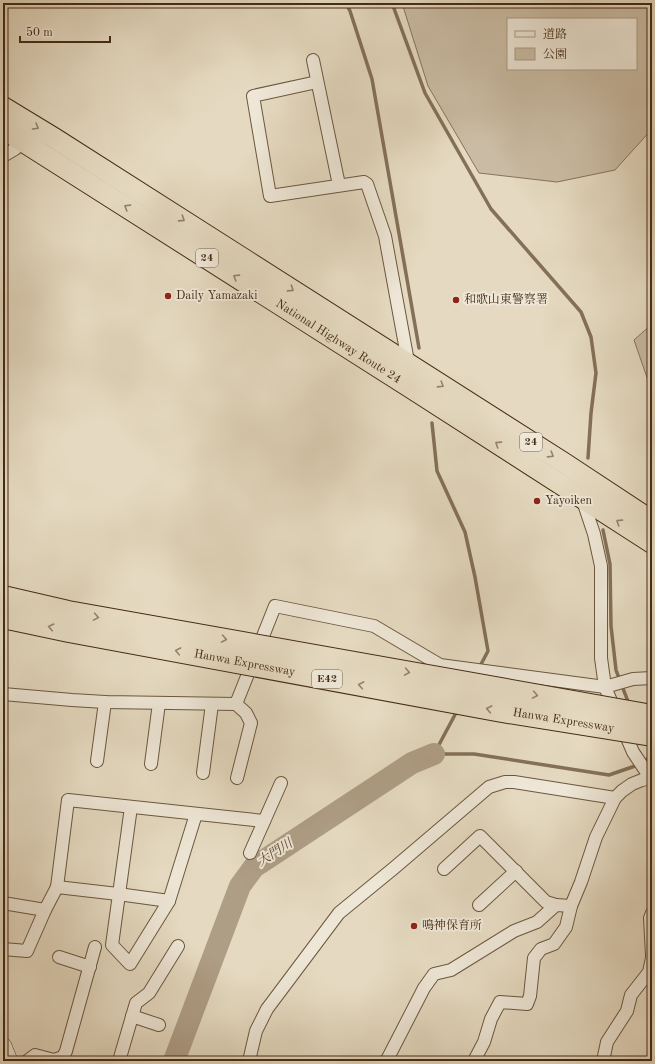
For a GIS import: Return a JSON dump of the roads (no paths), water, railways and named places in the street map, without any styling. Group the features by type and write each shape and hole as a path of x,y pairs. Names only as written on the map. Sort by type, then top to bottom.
{"highway":[{"name":"National Highway Route 24","path":"3,107 54,138 652,521"},
{"name":"National Highway Route 24","path":"3,129 652,543"},
{"name":"Hanwa Expressway","path":"3,597 68,612 652,716"},
{"name":"Hanwa Expressway","path":"3,616 77,632 494,710 652,735"}],"main road":[{"path":"3,1046 9,1061"}],"street":[{"path":"313,60 339,185"},
{"path":"317,82 253,96 270,196 364,182 369,186 385,236 411,388"},
{"path":"3,156 16,149 24,141"},
{"path":"474,1061 484,1042 491,1019 500,1002 527,1004 530,996 534,958 541,949 554,944 566,927 571,906 581,882 596,837 615,798 632,784 650,775 633,752 609,686 601,658 601,566 594,534 582,498 576,471"},
{"path":"236,704 275,606 374,626 440,665 609,686 633,679 652,678"},
{"path":"3,694 105,702 236,704 246,713 251,723 237,778"},
{"path":"97,762 105,702"},
{"path":"151,764 159,703"},
{"path":"203,773 212,704"},
{"path":"249,1061 256,1031 267,1009 339,913 489,787 504,782 514,782 615,798"},
{"path":"250,854 281,783"},
{"path":"3,949 27,950 57,887 68,800 264,822"},
{"path":"130,807 112,945 130,964 169,901 196,814"},
{"path":"444,869 480,836 546,902 556,905 571,906"},
{"path":"479,905 516,871"},
{"path":"57,887 169,901"},
{"path":"3,904 45,910"},
{"path":"386,1061 424,988 434,974 451,970 514,931 537,922 556,905"},
{"path":"652,912 650,918 652,955"},
{"path":"119,1061 136,1003 148,992 178,946"},
{"path":"27,1061 35,1055 54,1060 63,1057 66,1051 95,947"},
{"path":"59,957 90,967"},
{"path":"603,1061 607,1042 627,1012 631,995 649,972 652,958"},
{"path":"132,1016 159,1025"}],"waterway":[{"path":"346,3 372,79 419,348"},
{"path":"392,3 425,93 491,209 581,312 591,337 596,373 591,413 588,458"},
{"path":"432,423 437,471 465,532 475,577 488,651 479,668"},
{"path":"603,530 610,564 611,626 616,670 629,704"},
{"path":"457,711 434,754 474,754 609,775 638,765 652,756"},
{"name":"大門川","path":"174,1061 240,886 254,867 412,763 434,754"}],"place":[{"name":"Daily Yamazaki","path":"168,296"},
{"name":"和歌山東警察署","path":"456,300"},
{"name":"Yayoiken","path":"537,501"},
{"name":"鳴神保育所","path":"414,926"}]}
